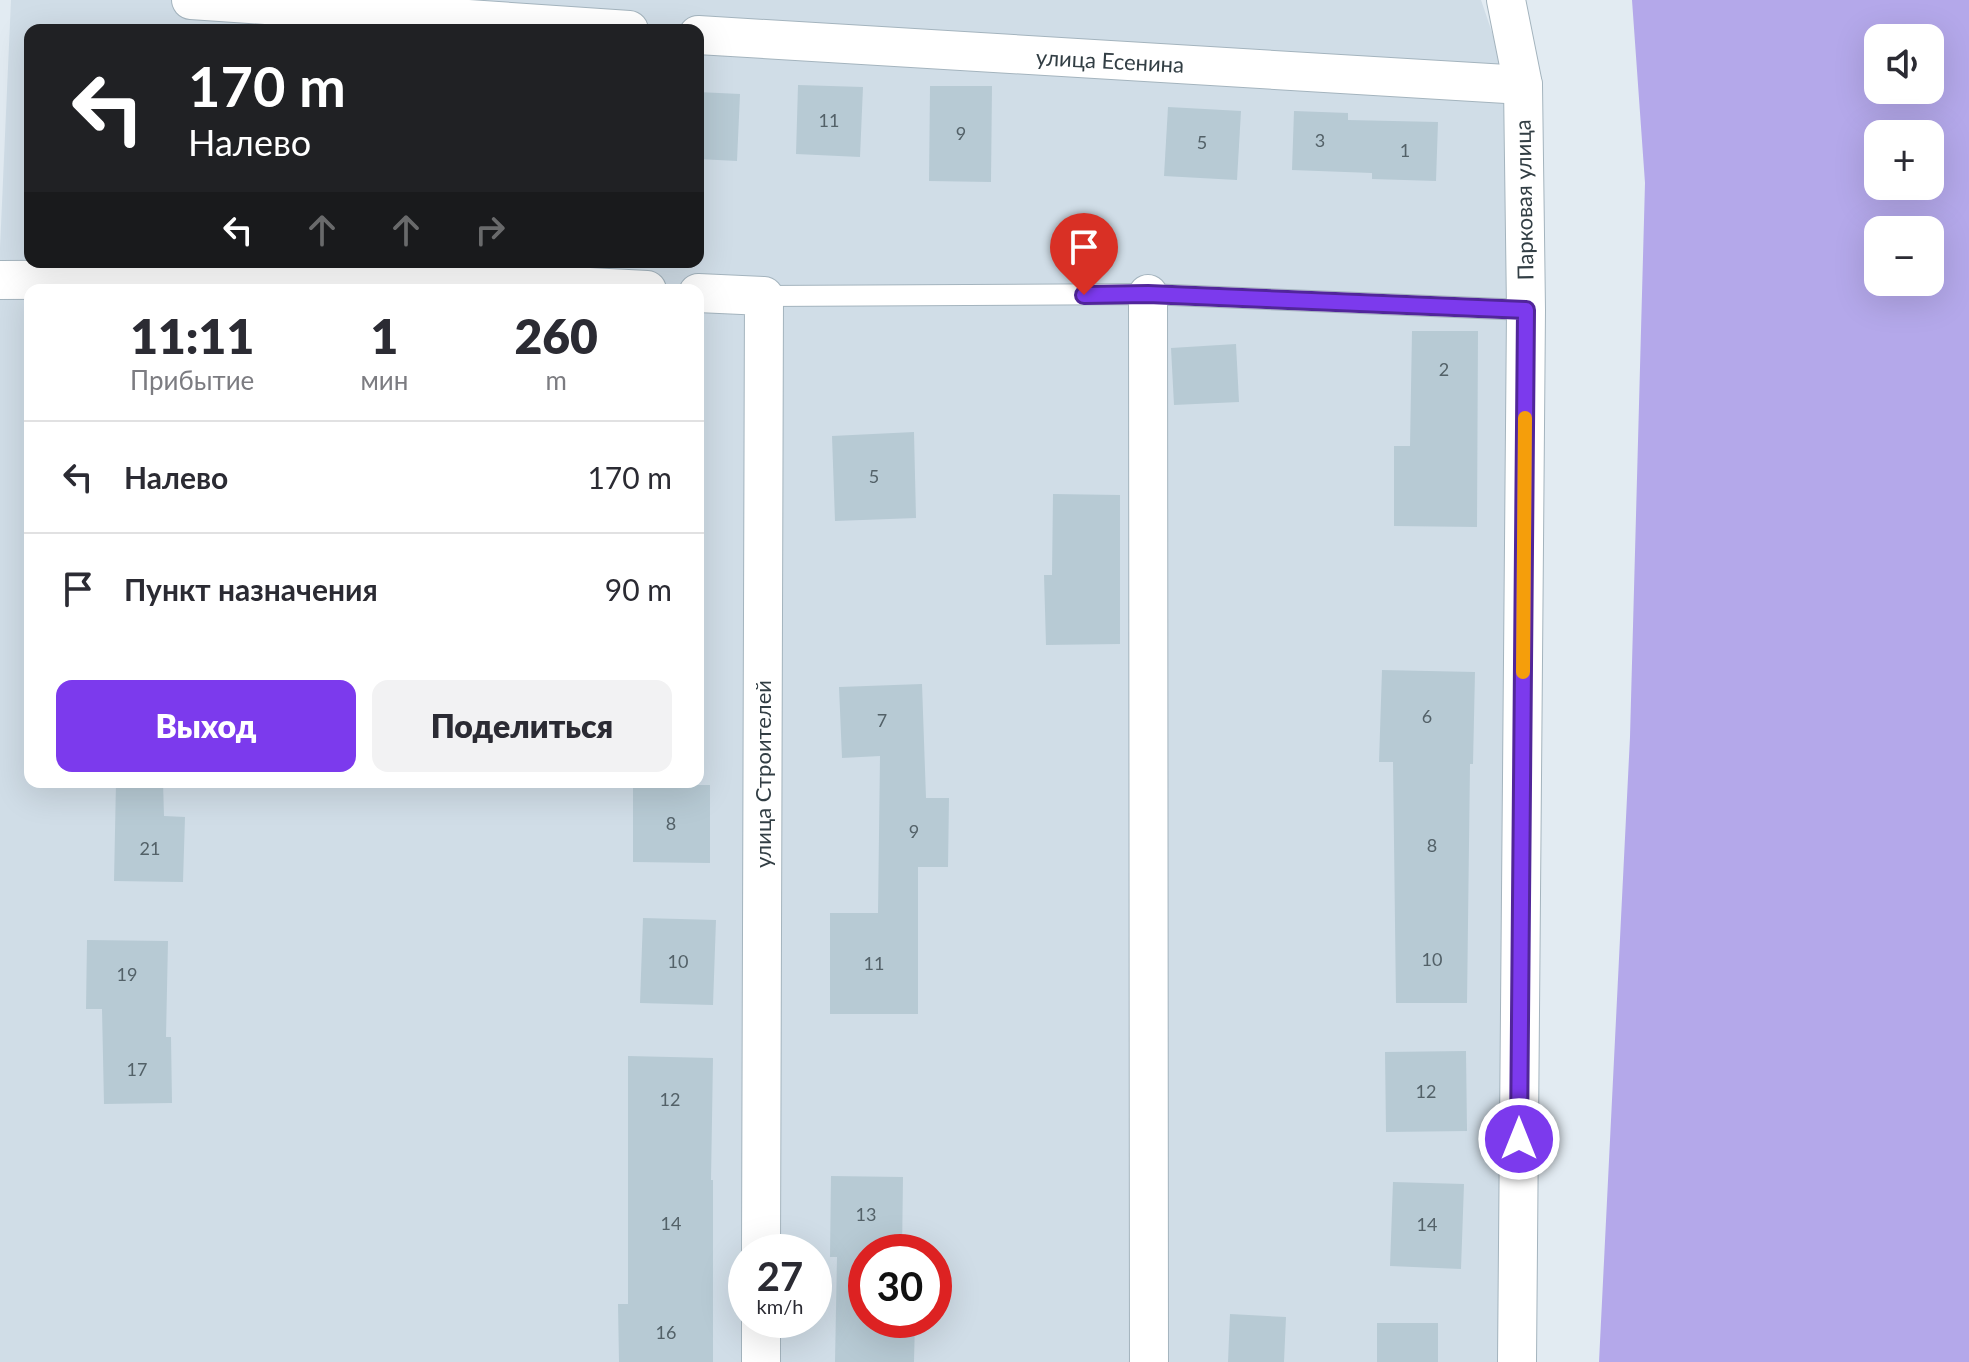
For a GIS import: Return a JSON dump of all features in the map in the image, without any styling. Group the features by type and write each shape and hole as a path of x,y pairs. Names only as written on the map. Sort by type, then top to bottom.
{"street":[{"path":"191,0 541,24"},
{"name":"Парковая улица","path":"1506,0 1523,85 1526,310 1517,1362"},
{"name":"улица Есенина","path":"704,35 1523,85"},
{"path":"0,280 419,278 533,284"},
{"path":"704,293 764,296"},
{"path":"1148,294 1149,1362"},
{"name":"улица Строителей","path":"761,1234 764,296"},
{"path":"761,1338 761,1362"}],"lane":[{"path":"764,296 1148,294 1526,310"}],"shaded area":[{"path":"11,0 1481,0 1516,103 1506,1362 0,1362 0,248"},
{"path":"1632,0 1969,0 1969,1362 1599,1362 1630,737 1645,183"}],"building":[{"path":"798,85 863,87 860,157 796,154"},
{"path":"930,86 992,86 991,182 929,181"},
{"path":"704,92 740,94 737,161 704,159"},
{"path":"1168,107 1241,111 1237,180 1164,176"},
{"path":"1294,111 1348,113 1348,120 1438,122 1436,181 1372,179 1372,173 1292,170"},
{"path":"1412,331 1478,331 1477,527 1394,526 1394,446 1410,446"},
{"path":"1236,344 1239,402 1174,405 1171,348"},
{"path":"914,432 916,518 835,521 832,436"},
{"path":"1053,494 1120,495 1120,644 1046,645 1044,575 1052,575"},
{"path":"1382,670 1475,672 1473,764 1470,764 1467,1003 1396,1003 1393,762 1379,762"},
{"path":"922,684 926,798 949,798 948,867 918,867 918,1014 830,1014 830,913 878,913 880,756 842,758 839,687"},
{"path":"704,785 710,785 710,863 633,862 633,788 704,788"},
{"path":"116,788 163,788 164,816 185,817 183,882 114,881"},
{"path":"643,918 716,920 713,1005 640,1003"},
{"path":"87,940 168,941 166,1037 171,1037 172,1103 104,1104 102,1009 86,1009"},
{"path":"1466,1051 1467,1131 1386,1132 1385,1052"},
{"path":"628,1056 713,1058 713,1362 619,1362 618,1304 628,1304"},
{"path":"831,1176 903,1177 902,1234 848,1234 848,1338 915,1338 914,1362 835,1362 837,1257 832,1257"},
{"path":"1393,1182 1464,1184 1461,1269 1390,1266"},
{"path":"1230,1314 1286,1317 1284,1362 1228,1362"},
{"path":"1377,1323 1438,1323 1438,1362 1377,1362"}],"slow traffic":[{"path":"1523,672 1525,418"}],"route":[{"path":"1084,295 1148,294 1526,310 1519,1139"}]}
